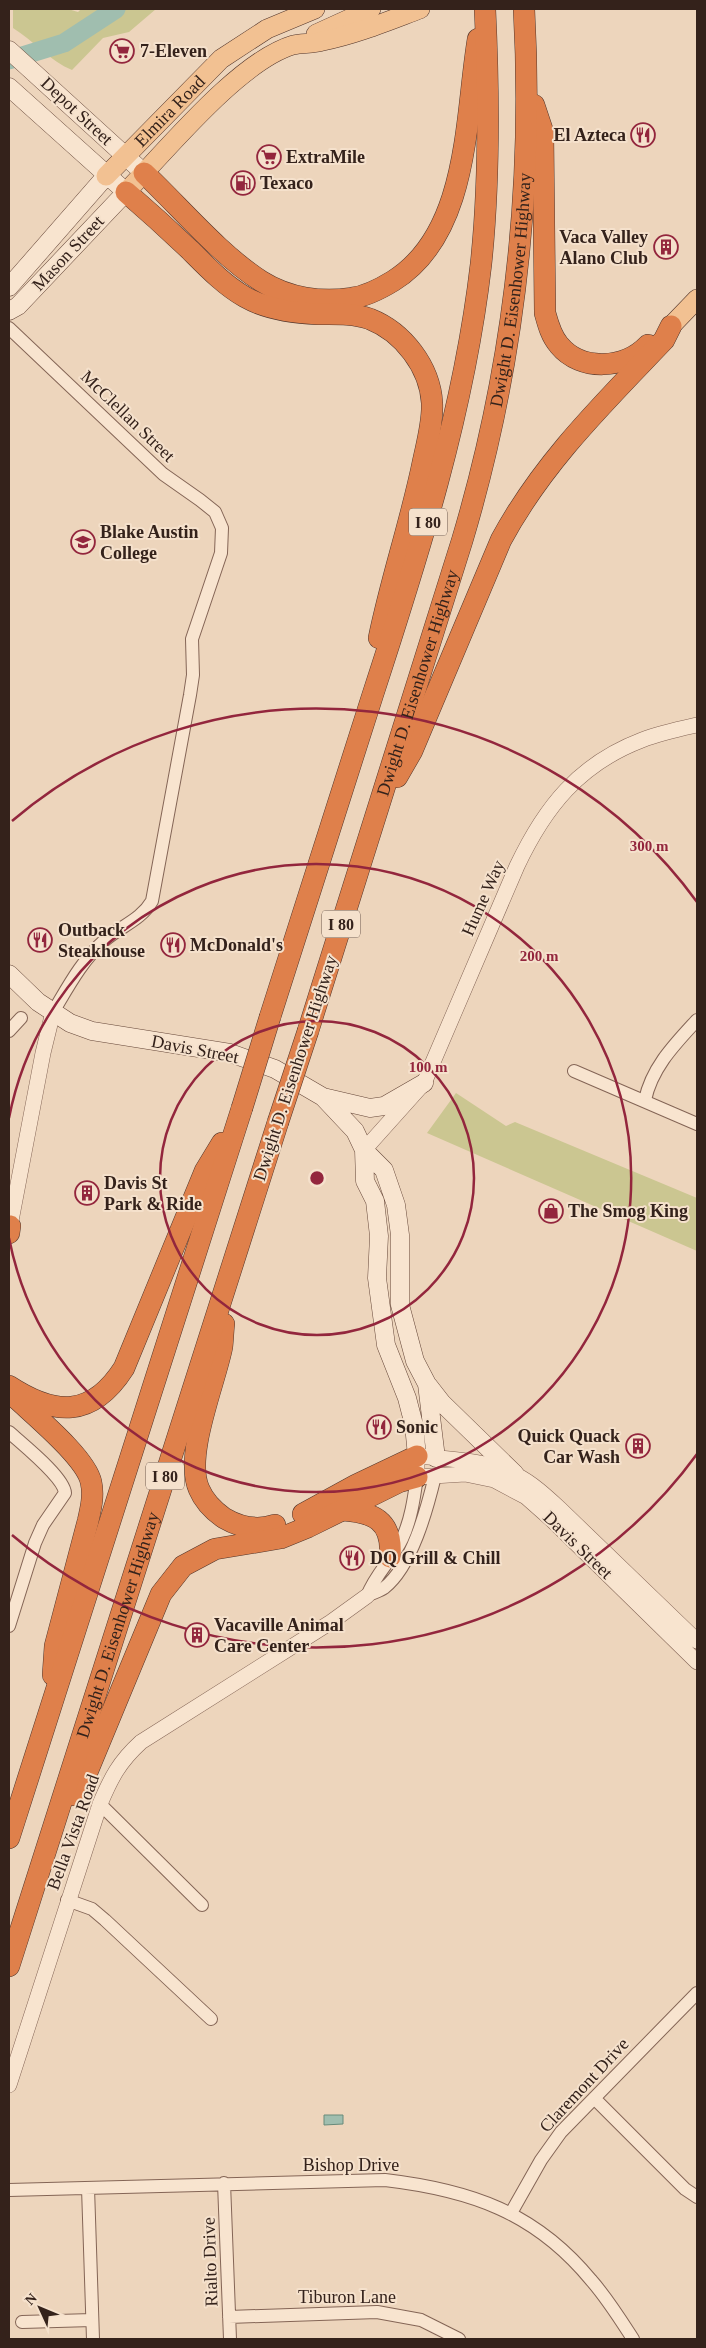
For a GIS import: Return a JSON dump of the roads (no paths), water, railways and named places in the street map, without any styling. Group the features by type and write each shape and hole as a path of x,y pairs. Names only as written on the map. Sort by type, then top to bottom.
{"highway":[{"path":"144,173 240,264 261,281 284,292 327,301 359,297 379,290 414,264 431,246 450,206 462,150 484,9"},
{"name":"Dwight D. Eisenhower Highway","path":"9,1838 428,521 454,424 481,264 488,177 489,117 484,9"},
{"name":"Dwight D. Eisenhower Highway","path":"9,1966 308,1032 484,468 498,405 518,275 525,205 527,84 524,9"},
{"path":"527,84 543,132 545,313 550,331 559,345 575,358 592,364 608,364 629,358 642,351 657,335 672,326"},
{"path":"126,192 150,212 211,271 246,297 268,306 296,312 354,315 371,320 397,335 409,347 428,380 432,403 431,426 417,492 384,612 362,729"},
{"path":"375,816 412,750 501,540 528,492 564,447 664,340 672,326"},
{"path":"9,1386 31,1400 49,1406 65,1408 84,1404 101,1396 114,1384 124,1368 205,1170 242,1108"},
{"path":"226,1284 222,1346 198,1442 195,1471 199,1488 217,1513 247,1528 266,1528 290,1521 364,1481 426,1457"},
{"path":"9,1386 16,1398 79,1460 91,1481 92,1502 55,1646 52,1704"},
{"path":"52,1830 88,1770 161,1594 183,1566 214,1549 281,1538 399,1482 426,1477"},
{"path":"341,1510 360,1511 373,1515 382,1524 390,1539 390,1557"}],"main road":[{"name":"Elmira Road","path":"106,176 221,59 267,29 315,9"},
{"name":"Elmira Road","path":"126,192 226,89 246,71 370,9"},
{"name":"Elmira Road","path":"293,46 322,42 370,28 420,9"},
{"name":"Depot Street","path":"9,50 144,173"},
{"name":"Depot Street","path":"9,87 126,192"},
{"name":"Mason Street","path":"9,287 106,176"},
{"name":"Mason Street","path":"9,311 18,306 126,192"},
{"path":"672,326 697,299"},
{"name":"Davis Street","path":"9,974 53,1012 68,1022 92,1031 230,1053 275,1069 324,1097 355,1131 364,1150 384,1170 396,1205 400,1235 400,1305 415,1361 427,1384 426,1457"},
{"path":"324,1097 370,1108 384,1106 424,1083"},
{"name":"Davis Street","path":"364,1150 365,1181 375,1201 379,1236 378,1278 385,1336 408,1398 414,1426 426,1457"},
{"path":"427,1384 442,1403 515,1474"}],"street":[{"name":"McClellan Street","path":"9,328 163,474 215,512 222,528 221,553 192,639 193,675 190,695 152,901 140,916 106,938 95,950 76,974 53,1012"},
{"name":"Hume Way","path":"364,1150 424,1083 517,866 533,833 555,801 580,776 613,753 643,739 697,725"},
{"path":"9,1228 43,1053 53,1012"},
{"path":"9,1031 22,1018"},
{"path":"644,1100 648,1085 663,1058 697,1020"},
{"path":"574,1071 697,1124"},
{"path":"9,1432 55,1476 64,1487 65,1493 43,1525 35,1543 9,1626"},
{"name":"Davis Street","path":"697,1641 559,1508 515,1474 476,1462 426,1457 426,1477 465,1474 494,1480 526,1497 552,1520 697,1662"},
{"path":"367,1596 374,1578 402,1539 426,1477"},
{"name":"Bella Vista Road","path":"9,2085 67,1900 100,1804 111,1778 123,1758 141,1742 330,1622 367,1596 384,1588 411,1550 428,1504 426,1477"},
{"path":"100,1804 202,1905"},
{"path":"67,1900 92,1909 211,2019"},
{"name":"Claremont Drive","path":"511,2213 550,2146 594,2098 697,1993"},
{"path":"594,2098 685,2188 697,2197"},
{"name":"Bishop Drive","path":"9,2190 385,2180 429,2185 462,2193 511,2213 544,2235 573,2260 592,2280 633,2339"},
{"name":"Rialto Drive","path":"224,2183 230,2339"},
{"path":"88,2188 93,2339"},
{"name":"Tiburon Lane","path":"230,2317 377,2312 421,2320 458,2339"},
{"path":"22,2322 92,2320"}],"waterway":[{"path":"9,60 64,43 116,9"}],"place":[{"name":"7-Eleven","path":"122,51"},
{"name":"El Azteca","path":"643,135"},
{"name":"ExtraMile","path":"269,157"},
{"name":"Texaco","path":"243,183"},
{"name":"Vaca Valley Alano Club","path":"666,247"},
{"name":"Blake Austin College","path":"83,542"},
{"name":"Outback Steakhouse","path":"40,940"},
{"name":"McDonald's","path":"173,945"},
{"name":"Davis St Park & Ride","path":"87,1193"},
{"name":"The Smog King","path":"551,1211"},
{"name":"Sonic","path":"379,1427"},
{"name":"Quick Quack Car Wash","path":"638,1446"},
{"name":"DQ Grill & Chill","path":"352,1558"},
{"name":"Vacaville Animal Care Center","path":"197,1635"}]}
